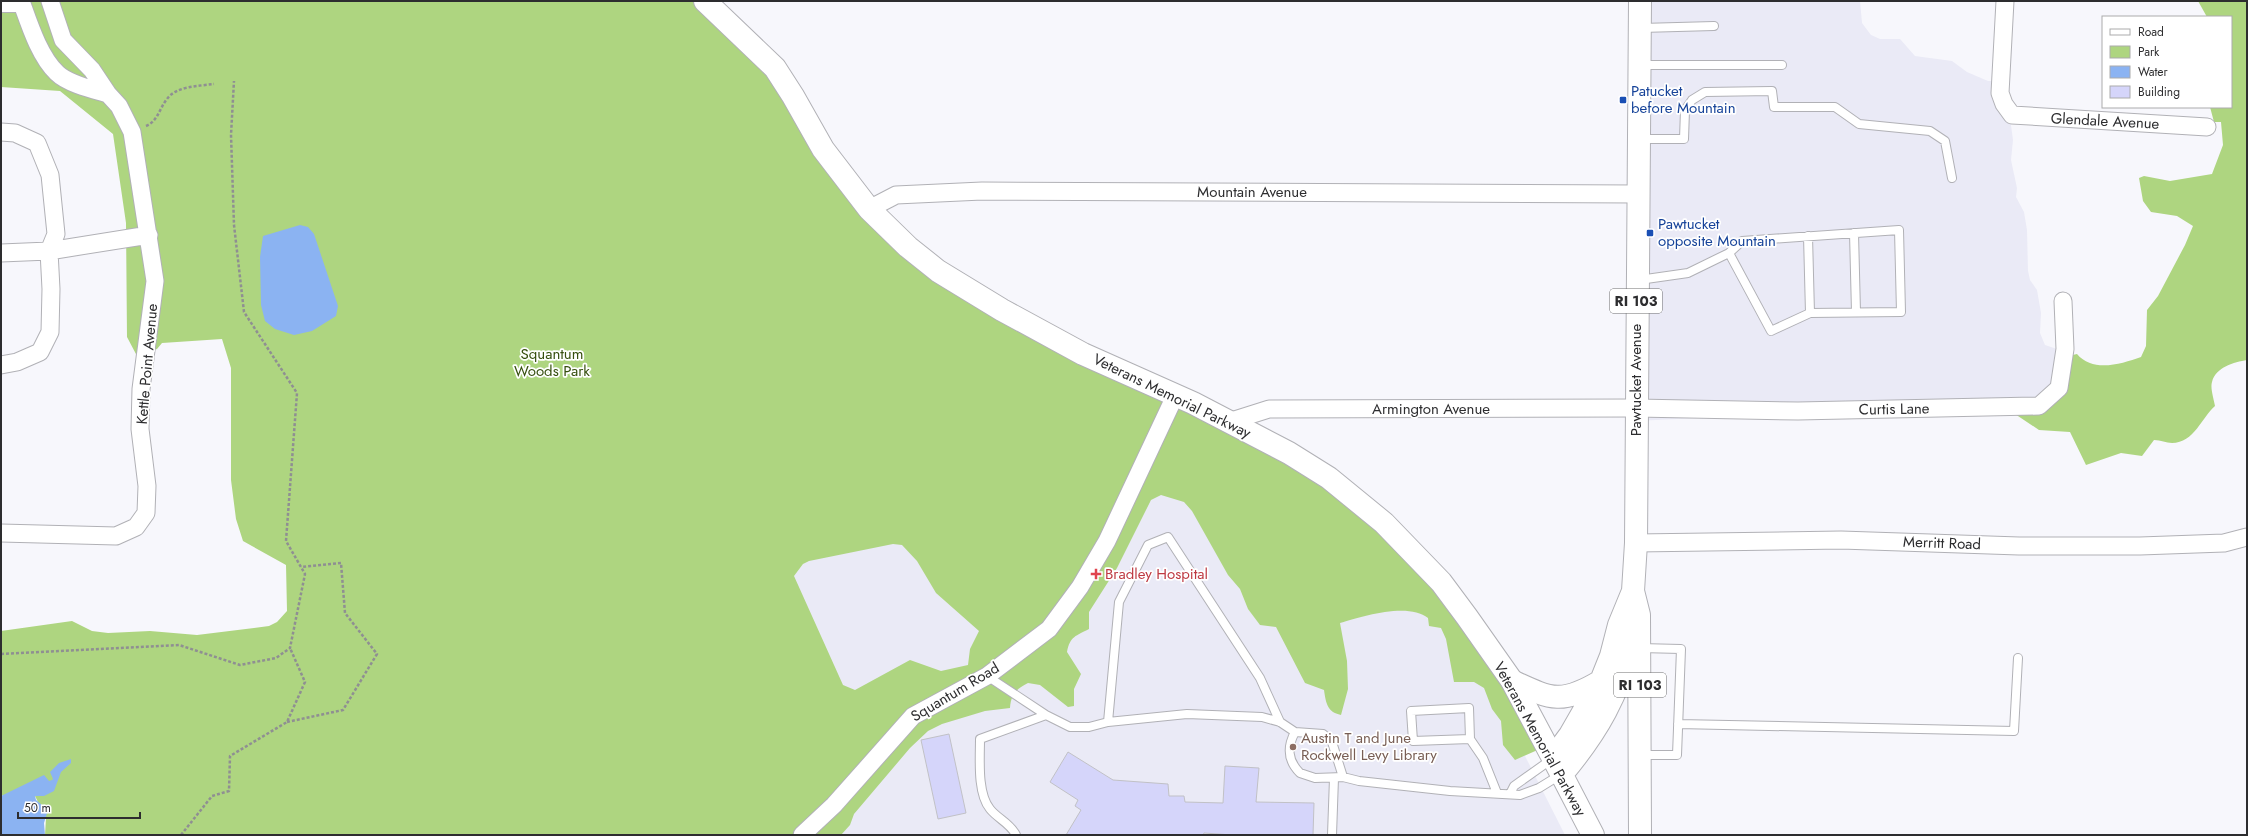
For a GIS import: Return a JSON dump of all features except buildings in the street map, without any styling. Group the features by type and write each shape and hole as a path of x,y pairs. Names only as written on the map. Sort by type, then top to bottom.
{"main road":[{"path":"1,1 19,1"},
{"name":"Pawtucket Avenue","path":"1640,1 1636,543 1633,591 1639,615 1640,648 1640,835"},
{"name":"Veterans Memorial Parkway","path":"715,5 775,68 793,96 823,149 869,209 908,247 938,271 1002,310 1083,354 1175,396 1288,453 1328,478 1384,523 1441,582 1512,681 1593,835"},
{"name":"Pawtucket Avenue","path":"1557,766 1570,735 1601,681 1611,656 1619,625 1633,591"},
{"name":"Pawtucket Avenue","path":"1557,766 1596,729 1611,702 1622,678 1639,615"},
{"path":"1512,681 1540,694 1559,698 1577,694 1601,681"}],"street":[{"path":"19,1 35,40 57,73 83,87 108,94"},
{"name":"Kettle Point Avenue","path":"1,533 116,536 136,527 146,513 147,486 140,429 141,389 155,282 132,132 119,106 108,94 92,70 63,40 50,1"},
{"name":"Glendale Avenue","path":"2005,1 2000,93 2012,115 2038,118 2207,127"},
{"path":"1,132 15,133 37,144 50,176 56,234 50,251 50,332 40,352 17,362 1,366"},
{"name":"Mountain Avenue","path":"869,209 896,195 982,191 1638,194"},
{"path":"1,253 50,251 148,235"},
{"name":"Curtis Lane","path":"1636,408 1798,411 2039,406 2059,388 2065,349 2063,301"},
{"name":"Squantum Road","path":"802,835 834,805 913,716 987,676 1049,629 1080,587 1107,541 1175,396"},
{"name":"Armington Avenue","path":"1228,422 1270,409 1636,408"},
{"name":"Merritt Road","path":"1636,543 1841,540 2018,546 2140,546 2224,543 2247,537"}],"lane":[{"path":"1640,28 1714,26"},
{"path":"1639,65 1782,64"},
{"path":"1639,139 1684,139 1685,110 1692,100 1705,92 1772,91 1774,107 1835,107 1859,124 1930,131 1946,141 1952,178"},
{"path":"1637,280 1688,273 1729,253 1742,241 1899,230 1901,312 1810,313 1771,331 1729,253"},
{"path":"1854,232 1856,312"},
{"path":"1808,236 1810,313"},
{"path":"1108,722 1119,602 1148,545 1168,537 1260,678 1280,722"},
{"path":"1639,754 1677,755 1681,649 1640,648"},
{"path":"1678,724 2014,731 2018,658"},
{"path":"987,676 1046,715 1070,727 1089,727 1108,722 1188,714 1262,717 1280,722 1295,732 1323,734 1332,742 1338,777 1332,835"},
{"path":"1470,739 1413,741 1411,711 1469,708 1470,739 1483,758 1497,793"},
{"path":"1016,835 1012,827 989,808 980,781 980,740 1046,715"},
{"path":"1295,732 1289,744 1295,769 1300,773 1315,778 1338,777 1359,781 1520,795 1539,788 1557,766"},
{"path":"1510,794 1514,786 1557,766"}],"path":[{"path":"234,81 231,135 234,225 244,312 297,393 286,541 305,574 290,648 305,682 287,722"},
{"path":"132,132 152,124 167,99 180,90 214,84"},
{"path":"181,835 212,796 229,792 230,756 287,722 344,710 377,654 345,613 341,563 301,566"},
{"path":"1,654 179,645 240,665 276,658 290,648"}],"shaded area":[{"path":"1639,1 1860,1 1862,23 1871,35 1880,39 1900,39 1915,56 1952,61 1967,72 1988,81 1998,81 2009,111 2013,140 2011,160 2017,188 2016,197 2024,212 2027,230 2028,271 2030,280 2037,290 2041,313 2040,333 2045,345 2060,350 2052,401 1635,421"},
{"name":"Bradley Hospital","path":"979,480 1328,499 1481,669 1565,835 750,835 755,626 835,523"}],"green space":[{"name":"Squantum Woods Park","path":"1,1 709,1 912,251 1269,442 1437,577 1542,748 1515,760 1503,745 1501,721 1492,709 1484,688 1474,682 1454,682 1446,639 1441,628 1429,626 1428,618 1420,613 1409,611 1373,614 1340,623 1347,661 1348,689 1341,715 1336,714 1328,706 1324,690 1305,683 1276,627 1260,625 1248,609 1240,589 1228,575 1192,511 1184,502 1161,495 1151,500 1117,568 1089,612 1089,629 1074,637 1068,647 1067,652 1081,674 1074,689 1074,706 1068,707 1040,685 1028,683 1020,687 1015,692 1010,708 985,711 942,724 928,731 910,748 854,814 850,825 841,835 45,835 46,818 35,796 11,793 1,796 1,631 72,621 92,631 108,633 150,631 197,635 269,626 277,622 287,611 286,565 243,541 236,519 231,480 231,368 222,339 162,343 157,349 137,356 127,337 126,223 113,134 60,91 1,87","holes":["893,544 902,545 917,561 936,593 979,631 970,649 968,665 941,671 910,660 855,690 843,685 794,576 803,564 809,561"]},
{"path":"2198,1 2247,1 2247,360 2226,366 2217,373 2212,382 2215,406 2197,429 2186,439 2180,442 2172,443 2154,440 2142,456 2121,453 2086,465 2070,432 2039,430 2012,412 2047,405 2064,357 2077,354 2084,360 2091,363 2108,365 2141,357 2146,346 2147,310 2158,296 2185,245 2193,226 2177,216 2151,212 2143,201 2139,178 2144,176 2170,181 2212,174 2223,145 2221,122 2214,122 2210,108 2232,108 2232,16 2206,16"}],"water":[{"path":"300,225 308,227 314,234 338,306 336,316 312,331 294,335 275,329 265,321 261,305 260,257 263,236"},
{"path":"71,759 71,763 61,772 54,791 44,796 35,796 36,800 48,810 44,823 45,835 1,835 1,796 44,775 49,781 52,780 53,779 50,772 59,763"}],"place":[{"name":"Patucket before Mountain","path":"1623,100"},
{"name":"Pawtucket opposite Mountain","path":"1650,233"},
{"name":"Bradley Hospital","path":"1096,574"},
{"name":"Austin T and June Rockwell Levy Library","path":"1293,747"}]}
